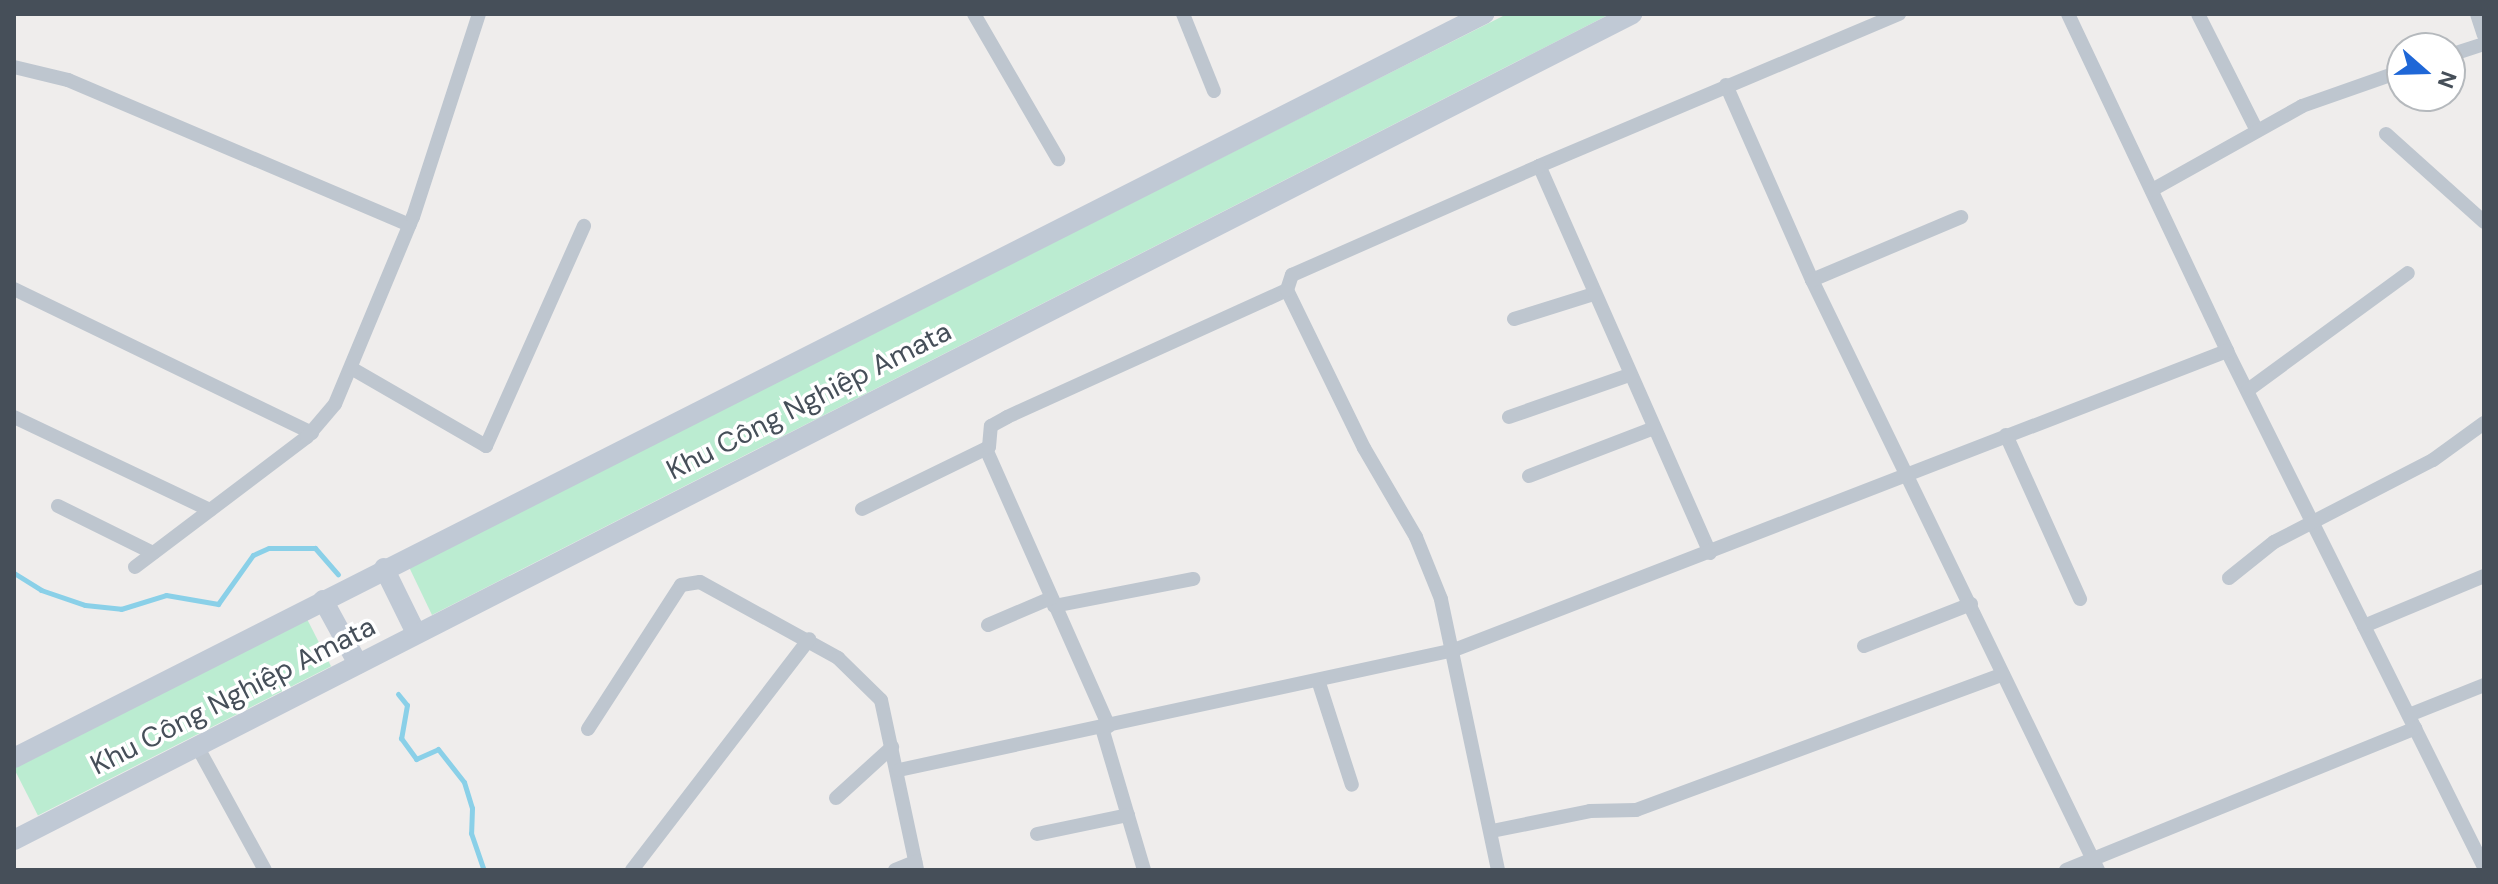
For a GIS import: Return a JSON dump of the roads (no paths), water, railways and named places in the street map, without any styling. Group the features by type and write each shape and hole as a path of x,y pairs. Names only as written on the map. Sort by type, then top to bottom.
{"street":[{"path":"135,567 312,433 335,404 410,225 479,14"},
{"path":"974,14 1058,159"},
{"path":"1183,14 1214,91"},
{"name":"Khu Công Nghiệp Amata","path":"14,758 384,568 1484,14"},
{"name":"Khu Công Nghiệp Amata","path":"14,840 1632,14"},
{"path":"1498,870 1454,650 1416,537 1364,448 1287,290 1292,275 1726,85 1899,14"},
{"path":"2068,14 2227,351 2484,867"},
{"path":"2198,14 2256,129"},
{"path":"2477,14 2484,35"},
{"path":"14,67 68,80 410,225"},
{"path":"2152,190 2256,129 2302,106 2386,77"},
{"path":"1726,85 1812,280 2096,865"},
{"path":"2386,134 2484,222"},
{"path":"1539,166 1710,553"},
{"path":"1812,280 1961,217"},
{"path":"351,368 486,446 584,226"},
{"path":"2248,390 2408,273"},
{"path":"14,289 312,433"},
{"path":"1144,870 1105,727 986,449 991,426 1287,290"},
{"path":"1514,319 1594,294"},
{"path":"899,770 1454,650 2227,351"},
{"path":"1509,417 1629,375"},
{"path":"14,417 210,510"},
{"path":"2229,578 2274,542 2433,460 2484,423"},
{"path":"1529,476 1654,428"},
{"path":"2006,435 2080,599"},
{"path":"862,509 986,449"},
{"path":"58,506 153,553"},
{"path":"384,568 416,633"},
{"path":"2364,626 2484,576"},
{"path":"988,625 1053,602 1193,579"},
{"path":"588,729 685,581 700,582 809,639 864,679 881,700 899,770 916,866 895,870"},
{"path":"323,600 358,664"},
{"path":"1864,646 1971,604"},
{"path":"632,870 809,639"},
{"path":"1492,831 1590,811 1636,810 2003,674"},
{"path":"1318,680 1352,785"},
{"path":"2066,870 2096,865 2484,685"},
{"path":"197,746 265,870"},
{"path":"836,798 892,747"},
{"path":"1037,834 1128,815"}],"waterway":[{"path":"14,573 41,590 85,605 121,609 166,595 218,604 253,555 269,548 315,548 338,574"},
{"path":"398,694 407,705 401,738 416,759 438,749 464,782 472,808 471,833 484,870"}]}
